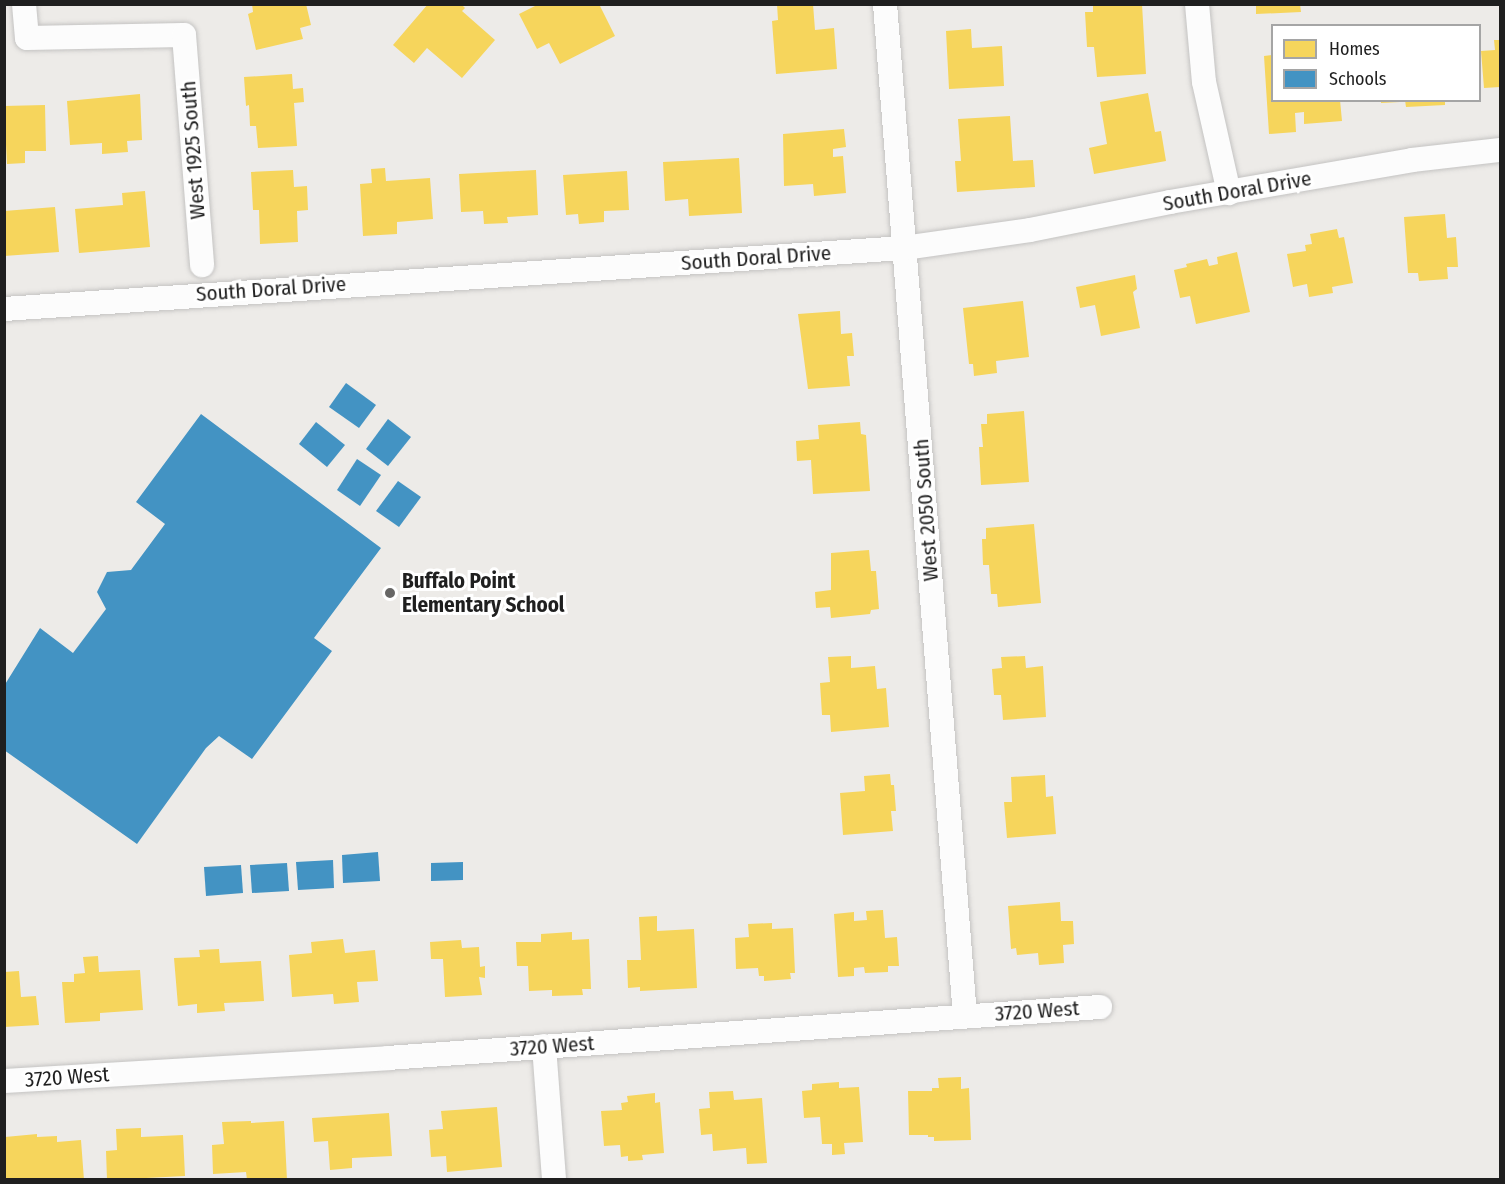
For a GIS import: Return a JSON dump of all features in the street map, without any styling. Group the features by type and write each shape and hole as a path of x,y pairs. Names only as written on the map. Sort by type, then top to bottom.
{"street":[{"name":"West 1925 South","path":"24,4 27,38 184,35 202,265"},
{"name":"West 2050 South","path":"885,4 965,1016"},
{"path":"1197,4 1204,82 1229,193"},
{"name":"South Doral Drive","path":"4,309 904,248 1030,230 1412,160 1500,150"},
{"name":"3720 West","path":"4,1081 1100,1007"},
{"path":"544,1046 554,1179"}],"building: Homes":[{"path":"252,4 306,4 311,25 300,28 303,39 256,50 248,14 253,12"},
{"path":"428,4 461,4 465,8 462,11 495,40 462,78 427,48 414,63 393,45"},
{"path":"539,4 599,4 615,36 560,64 549,43 537,49 519,14"},
{"path":"777,4 813,4 815,30 834,28 837,69 776,74 772,21 778,20"},
{"path":"1093,4 1142,4 1146,74 1097,77 1094,47 1087,47 1085,12 1093,12"},
{"path":"1256,4 1300,4 1301,12 1256,14"},
{"path":"971,29 972,48 1002,46 1004,86 949,89 946,31"},
{"path":"1494,40 1500,40 1500,87 1484,88 1481,51 1495,50"},
{"path":"1271,55 1271,102 1340,102 1342,121 1304,124 1304,112 1295,113 1296,132 1269,134 1264,56"},
{"path":"292,74 293,89 303,88 304,102 294,103 297,146 258,148 256,126 250,126 249,105 246,106 244,77"},
{"path":"1148,93 1155,132 1161,131 1166,161 1094,174 1089,148 1107,144 1100,102"},
{"path":"140,94 142,140 127,141 128,152 102,154 102,143 70,145 67,101"},
{"path":"1405,102 1445,102 1445,105 1406,107"},
{"path":"45,105 46,151 25,151 25,163 7,164 4,106"},
{"path":"1010,116 1013,161 1033,160 1035,187 957,192 955,161 961,161 958,119"},
{"path":"844,129 846,147 833,149 833,157 843,156 846,193 814,196 813,184 784,186 783,134"},
{"path":"739,158 742,213 689,216 688,199 665,201 663,162"},
{"path":"385,168 386,181 430,178 433,219 397,222 397,234 363,236 360,184 372,183 371,169"},
{"path":"293,170 294,187 307,186 308,210 297,211 298,242 260,244 259,210 253,210 251,172"},
{"path":"536,170 538,215 507,217 508,223 484,224 483,211 461,212 459,174"},
{"path":"627,171 629,210 604,211 604,222 579,224 578,214 566,215 563,175"},
{"path":"145,191 150,247 79,253 75,209 123,205 122,193"},
{"path":"55,207 59,252 4,256 4,211"},
{"path":"1445,214 1447,238 1456,237 1458,267 1447,267 1448,279 1419,281 1418,273 1408,273 1404,217"},
{"path":"1337,229 1339,238 1344,237 1353,283 1332,287 1333,293 1309,297 1307,284 1293,287 1287,254 1306,251 1305,245 1312,244 1310,234"},
{"path":"1237,252 1250,312 1196,324 1190,296 1180,298 1174,270 1187,267 1186,264 1207,259 1209,266 1218,264 1217,257"},
{"path":"1135,275 1137,289 1133,292 1140,328 1101,336 1095,305 1080,308 1076,287"},
{"path":"1023,301 1029,357 996,361 997,373 974,376 973,364 969,364 963,308"},
{"path":"840,311 841,334 852,333 854,356 847,356 850,386 808,389 798,314"},
{"path":"1024,411 1029,482 981,485 979,447 983,447 981,424 987,424 987,414"},
{"path":"860,422 861,434 866,435 870,491 813,494 811,460 797,461 796,441 819,439 818,425"},
{"path":"1034,524 1041,603 998,607 997,594 991,594 989,565 983,565 982,539 986,539 986,528"},
{"path":"869,550 871,571 876,571 879,609 871,610 870,614 831,618 830,607 816,608 815,592 831,590 831,553"},
{"path":"851,656 851,668 875,666 877,689 886,688 889,727 831,732 830,715 822,715 820,683 830,682 828,657"},
{"path":"1025,656 1026,668 1043,666 1046,717 1003,720 1001,695 994,695 992,669 1002,668 1001,657"},
{"path":"890,774 891,785 894,785 896,811 891,811 893,831 843,835 840,793 865,791 864,776"},
{"path":"1045,775 1046,797 1053,796 1056,834 1007,838 1004,802 1012,802 1011,777"},
{"path":"1060,902 1061,921 1073,921 1074,944 1063,945 1064,963 1039,965 1038,953 1017,955 1016,948 1011,949 1008,906"},
{"path":"883,910 885,938 897,937 899,966 888,966 888,972 865,973 864,967 854,968 854,976 838,977 834,914 854,912 854,921 867,920 866,911"},
{"path":"657,916 657,931 694,929 697,988 640,991 640,987 628,988 627,960 641,960 639,917"},
{"path":"772,923 772,929 793,928 795,973 790,973 791,979 764,981 764,976 759,976 758,968 736,969 735,938 749,937 748,924"},
{"path":"572,932 572,940 589,939 591,989 582,989 583,995 552,996 552,990 529,991 528,966 517,966 516,942 541,942 541,934"},
{"path":"343,939 345,953 375,950 378,981 357,982 359,1002 334,1004 333,994 292,997 289,955 312,953 311,942"},
{"path":"461,940 462,948 479,947 480,967 485,966 485,978 479,977 482,995 445,997 443,959 431,959 430,942"},
{"path":"219,949 220,963 261,961 264,1001 224,1003 225,1011 197,1013 197,1004 178,1006 174,958 200,957 199,950"},
{"path":"98,956 99,972 140,970 143,1010 100,1013 100,1021 65,1023 62,982 74,982 74,974 85,973 83,957"},
{"path":"19,971 21,997 36,996 39,1025 4,1027 4,972"},
{"path":"961,1077 961,1089 969,1088 971,1140 934,1141 934,1137 928,1137 928,1135 909,1135 908,1091 932,1091 932,1088 939,1088 938,1078"},
{"path":"839,1082 839,1088 859,1087 863,1142 844,1143 845,1154 832,1155 832,1144 822,1144 820,1117 804,1118 802,1091 812,1090 812,1084"},
{"path":"733,1091 734,1100 762,1098 767,1163 747,1164 746,1148 713,1151 712,1134 701,1135 699,1109 710,1108 709,1092"},
{"path":"655,1093 655,1103 660,1102 664,1153 642,1155 643,1160 628,1161 628,1156 621,1157 620,1145 604,1146 601,1111 622,1110 621,1103 628,1102 627,1096"},
{"path":"497,1107 502,1167 447,1172 446,1156 431,1157 429,1130 443,1129 441,1111"},
{"path":"389,1113 392,1156 352,1158 352,1168 330,1170 328,1141 314,1142 312,1118"},
{"path":"251,1121 251,1123 284,1121 287,1180 247,1180 246,1172 213,1174 212,1145 224,1144 222,1122"},
{"path":"141,1128 141,1137 183,1135 185,1176 107,1180 106,1151 117,1150 116,1129"},
{"path":"37,1134 37,1137 57,1136 57,1142 81,1140 84,1180 5,1180 5,1137"}],"building: Schools":[{"path":"346,383 376,405 359,428 329,407"},
{"name":"Buffalo Point Elementary School","path":"201,414 381,548 314,638 332,651 252,759 219,736 206,748 137,844 4,750 4,686 40,628 73,653 106,609 97,592 107,572 131,570 165,524 136,502"},
{"path":"388,419 411,437 388,466 366,449"},
{"path":"316,422 345,445 327,467 299,444"},
{"path":"357,459 381,475 360,506 337,490"},
{"path":"398,481 421,497 399,527 376,511"},
{"path":"378,852 380,881 343,883 342,855"},
{"path":"333,860 334,888 298,890 296,862"},
{"path":"463,862 463,880 431,881 431,863"},
{"path":"287,863 289,891 252,893 250,865"},
{"path":"241,865 243,893 206,896 204,867"}],"place":[{"name":"Buffalo Point Elementary School","path":"390,593"}]}
